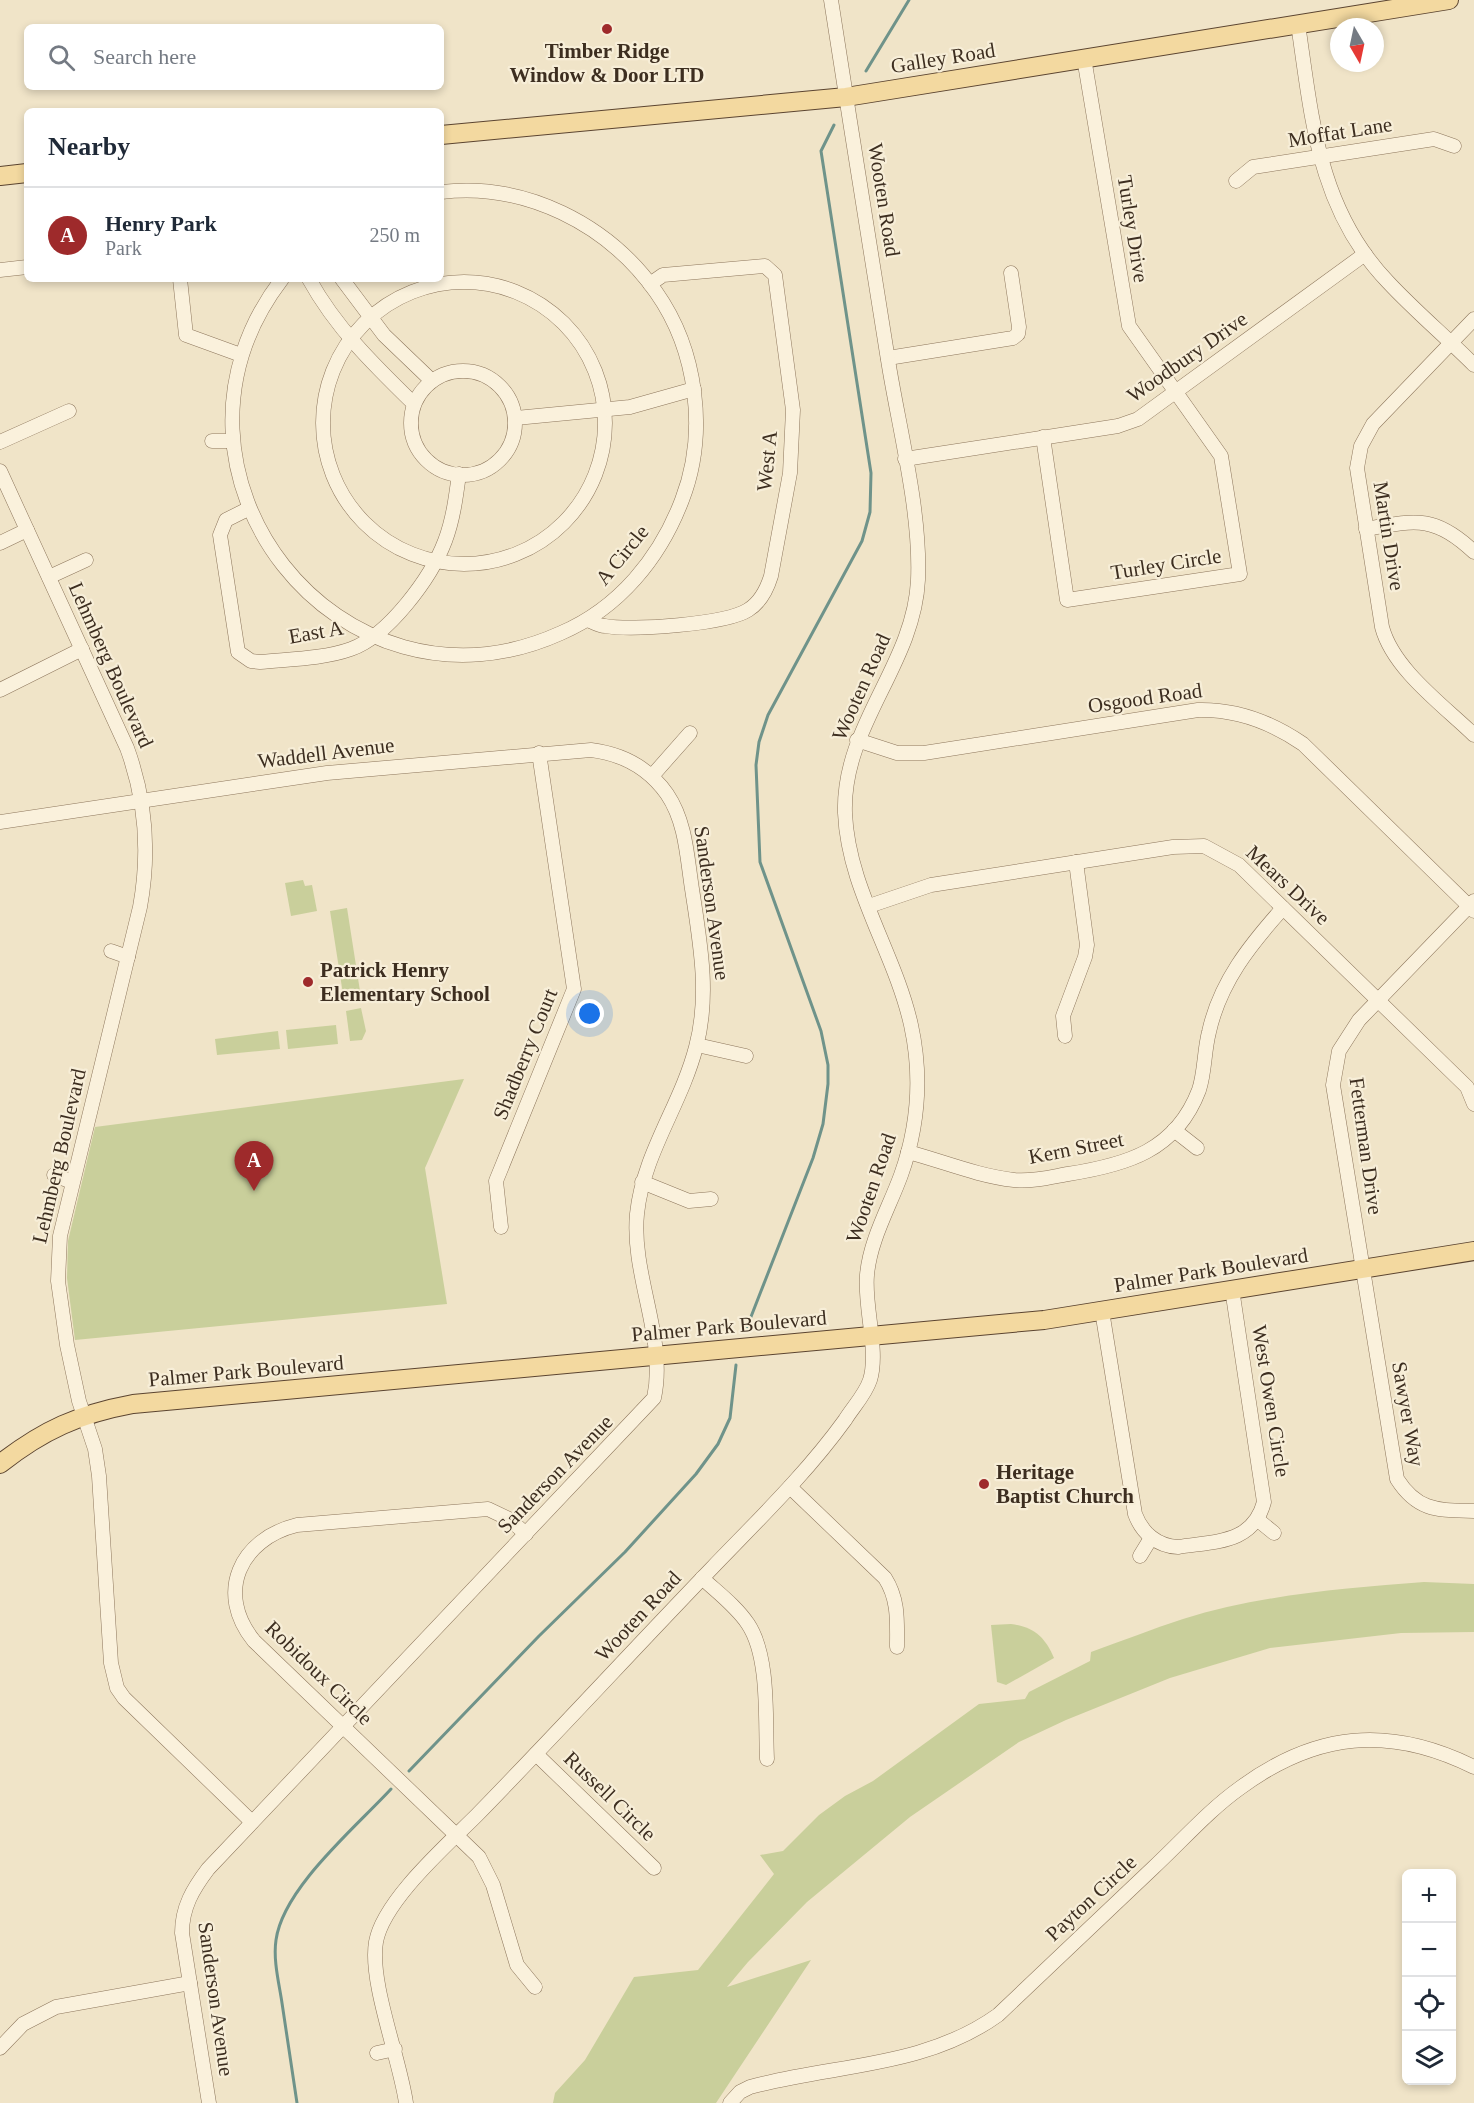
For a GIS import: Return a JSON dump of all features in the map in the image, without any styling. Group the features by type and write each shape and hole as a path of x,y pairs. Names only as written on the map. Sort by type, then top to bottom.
{"main road":[{"name":"Galley Road","path":"444,135 846,97 1449,0"},
{"path":"0,176 24,173"},
{"name":"Palmer Park Boulevard","path":"0,1464 38,1436 84,1415 156,1401 1021,1322 1474,1251"}],"street":[{"name":"Wooten Road","path":"406,2103 376,1970 376,1940 381,1925 396,1900 790,1487 826,1446 865,1390 872,1371 866,1288 871,1252 908,1152 915,1119 917,1093 915,1045 902,992 856,872 846,820 845,794 857,740 901,652 915,610 917,541 831,0"},
{"path":"1298,24 1320,157 1334,201 1365,254 1388,282 1474,365"},
{"name":"Turley Drive","path":"1084,58 1129,326 1177,392"},
{"name":"Moffat Lane","path":"1236,181 1253,167 1434,139 1454,146"},
{"name":"A Circle","path":"280,282 264,303 242,355 233,397 232,441 237,472 248,509 275,556 303,589 348,624 375,637 428,651 476,655 525,647 588,620 615,600 658,550 673,524 687,485 693,461 696,431 694,389 677,330 650,284 627,258 599,233 547,198 495,192 444,192"},
{"name":"Woodbury Drive","path":"905,459 1128,423 1177,392 1365,254"},
{"name":"West A","path":"588,620 605,627 631,627 728,618 750,609 757,603 768,588 771,576 792,444 792,392 775,275 765,266 663,275 650,284"},
{"path":"0,270 24,267"},
{"path":"888,358 1013,338 1018,334 1019,327 1011,273"},
{"path":"180,282 186,335 242,355"},
{"path":"311,282 350,339 414,404"},
{"path":"344,282 369,317 398,350 432,381"},
{"path":"482,283 522,295 555,315 579,342 594,369 605,410 602,452 593,480 579,504 560,525 533,545 506,557 465,564 436,562 408,552 378,534 348,504 335,480 324,437 324,409 331,374 350,339 369,317 405,294 444,284 482,283"},
{"name":"Martin Drive","path":"1474,319 1373,424 1365,436 1357,468 1382,627 1388,648 1401,664 1474,735"},
{"path":"457,371 481,374 505,391 516,418 512,441 497,462 481,471 459,474 440,469 420,452 412,433 414,404 432,381 457,371"},
{"path":"516,418 605,410 657,401 694,389"},
{"name":"Turley Circle","path":"1043,437 1067,600 1240,574 1221,456 1177,392"},
{"path":"0,442 69,411"},
{"path":"212,441 232,441"},
{"name":"Lehmberg Boulevard","path":"0,471 126,748 142,800 146,862 141,899 72,1182 60,1236 57,1264 67,1345 98,1469 111,1663 117,1688 124,1698 252,1822"},
{"name":"East A","path":"248,509 226,520 219,535 238,652 250,661 260,662 324,655 349,650 375,637 410,597 436,562 452,517 459,474"},
{"path":"1366,529 1417,522 1431,524 1457,536 1474,552"},
{"path":"0,543 27,530"},
{"path":"49,578 86,560"},
{"path":"0,690 82,649"},
{"name":"Osgood Road","path":"857,740 910,754 1198,710 1215,710 1252,717 1288,734 1303,744 1472,906"},
{"path":"652,776 690,733"},
{"name":"Waddell Avenue","path":"0,822 359,769 576,749 606,752 632,761 652,776"},
{"name":"Shadberry Court","path":"501,1227 496,1181 574,989 539,753"},
{"name":"Sanderson Avenue","path":"209,2103 182,1932 187,1901 208,1869 649,1405 656,1388 655,1356 636,1227 642,1182 697,1045 703,965 686,846 674,806 652,776"},
{"name":"Mears Drive","path":"869,906 931,885 1173,847 1204,846 1217,851 1239,865 1467,1087 1474,1104"},
{"path":"1065,1036 1063,1016 1085,957 1086,945 1076,862"},
{"name":"Fetterman Drive","path":"1362,1269 1333,1084 1339,1051 1354,1028 1378,1000 1472,906"},
{"name":"Kern Street","path":"908,1152 1005,1179 1029,1180 1123,1163 1150,1151 1174,1130 1187,1113 1199,1089 1209,1031 1221,994 1252,942 1283,908"},
{"path":"111,951 128,957"},
{"path":"697,1045 746,1056"},
{"path":"1174,1130 1197,1148"},
{"path":"54,1175 72,1182"},
{"path":"642,1182 689,1201 711,1199"},
{"name":"Sawyer Way","path":"1362,1269 1397,1479 1410,1496 1430,1509 1474,1511"},
{"name":"West Owen Circle","path":"1232,1289 1263,1491 1264,1502 1258,1520"},
{"path":"1102,1311 1135,1514 1139,1524 1151,1538 1169,1547 1208,1542 1243,1533 1258,1520 1274,1533"},
{"path":"790,1487 885,1578 891,1587 898,1610 897,1647"},
{"name":"Robidoux Circle","path":"526,1534 499,1513 488,1509 297,1525 282,1529 257,1544 244,1561 237,1580 236,1605 239,1618 254,1641 457,1835 485,1865 517,1965 535,1988"},
{"path":"1140,1556 1151,1538"},
{"path":"702,1578 747,1623 758,1643 762,1667 767,1759"},
{"name":"Payton Circle","path":"730,2103 740,2092 750,2087 911,2056 940,2047 983,2026 998,2015 1238,1789 1299,1754 1346,1740 1390,1740 1451,1755 1474,1767"},
{"name":"Russell Circle","path":"536,1754 654,1868"},
{"path":"0,2048 23,2024 56,2007 190,1983"},
{"path":"377,2053 395,2049"}],"green space":[{"path":"303,880 305,886 312,885 317,911 291,916 285,883"},
{"path":"347,908 360,991 343,994 330,911"},
{"path":"361,1008 366,1031 362,1040 350,1041 346,1011"},
{"path":"336,1025 338,1044 288,1049 286,1030"},
{"path":"278,1031 280,1049 217,1055 215,1039"},
{"path":"464,1079 425,1168 447,1304 75,1340 67,1278 68,1241 95,1127"},
{"path":"1424,1582 1474,1584 1474,1632 1401,1633 1270,1648 1170,1678 1066,1720 1019,1742 910,1817 807,1902 748,1962 727,1987 811,1960 716,2103 553,2103 555,2093 585,2060 634,1977 698,1970 774,1874 760,1855 783,1851 819,1815 845,1796 873,1781 979,1704 1025,1699 1029,1692 1090,1661 1091,1652 1212,1611 1272,1598"},
{"path":"991,1625 1019,1625 1038,1634 1047,1644 1054,1658 1006,1685 997,1682"}],"waterway":[{"path":"866,71 909,0"},
{"path":"747,1327 813,1158 823,1124 828,1084 828,1065 821,1031 760,862 756,765 759,742 768,715 862,541 870,512 871,473 821,151 834,125"},
{"path":"409,1771 539,1636 625,1552 696,1474 718,1444 730,1418 736,1365"},
{"path":"297,2103 276,1963 276,1940 282,1920 306,1879 391,1789"}],"place":[{"name":"Timber Ridge Window & Door LTD","path":"607,29"},
{"name":"Patrick Henry Elementary School","path":"308,982"},
{"name":"Henry Park","path":"254,1191"},
{"name":"Heritage Baptist Church","path":"984,1484"}]}
